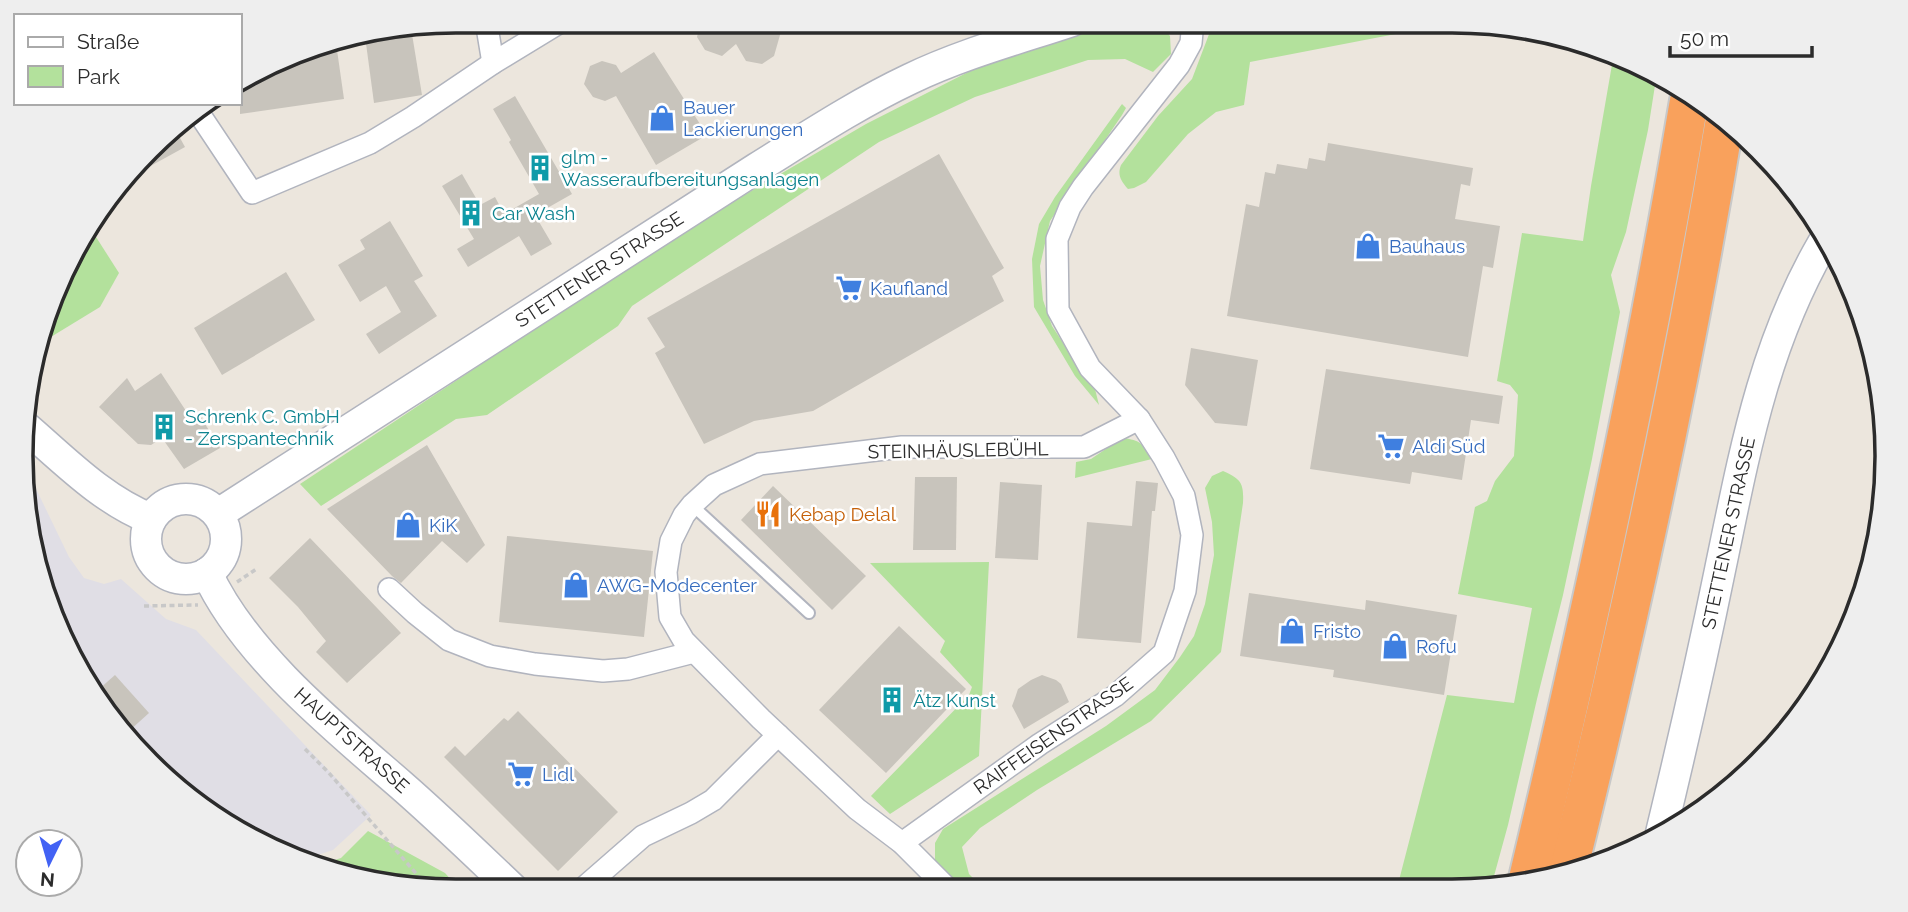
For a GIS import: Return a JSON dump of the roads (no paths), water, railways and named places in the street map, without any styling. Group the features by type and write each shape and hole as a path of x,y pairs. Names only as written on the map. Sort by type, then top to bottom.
{"highway":[{"path":"1530,872 1612,507 1644,351 1688,105"},
{"path":"1570,861 1651,515 1723,132"}],"street":[{"path":"487,33 493,63"},
{"path":"203,118 252,193 370,143 542,33"},
{"name":"STETTENER STRASSE","path":"218,514 757,168 843,116 911,78 1036,33"},
{"name":"RAIFFEISENSTRASSE","path":"902,843 1040,744 1115,696 1164,653 1185,591 1192,535 1184,496 1139,419 1092,371 1060,315 1057,239 1070,207 1083,187 1179,65 1191,43 1192,33"},
{"name":"STETTENER STRASSE","path":"1664,822 1762,384 1781,326 1820,248"},
{"name":"STEINHÄUSLEBÜHL","path":"938,879 902,843 857,809 778,735 684,641 670,617 666,572 671,541 684,515 714,485 760,464 902,447 1084,447 1139,419"},
{"path":"34,435 92,485 151,520"},
{"path":"196,499 218,514 226,534 226,545 216,565 207,573 187,579 176,578 166,574 151,559 146,539 147,529 159,509 170,502 196,499"},
{"name":"HAUPTSTRASSE","path":"207,573 233,616 272,666 502,879"},
{"path":"389,589 415,614 449,639 490,656 603,671 628,669 694,652"},
{"path":"594,879 643,836 713,800 778,735"}],"lane":[{"path":"692,505 809,613"}],"place":[{"name":"Bauer Lackierungen","path":"662,118"},
{"name":"glm - Wasseraufbereitungsanlagen","path":"540,168"},
{"name":"Car Wash","path":"471,213"},
{"name":"Bauhaus","path":"1368,246"},
{"name":"Kaufland","path":"849,288"},
{"name":"Schrenk C. GmbH - Zerspantechnik","path":"164,427"},
{"name":"Aldi Süd","path":"1391,446"},
{"name":"Kebap Delal","path":"768,514"},
{"name":"KiK","path":"408,525"},
{"name":"AWG-Modecenter","path":"576,585"},
{"name":"Fristo","path":"1292,631"},
{"name":"Rofu","path":"1395,646"},
{"name":"Ätz Kunst","path":"892,700"},
{"name":"Lidl","path":"521,774"}]}
